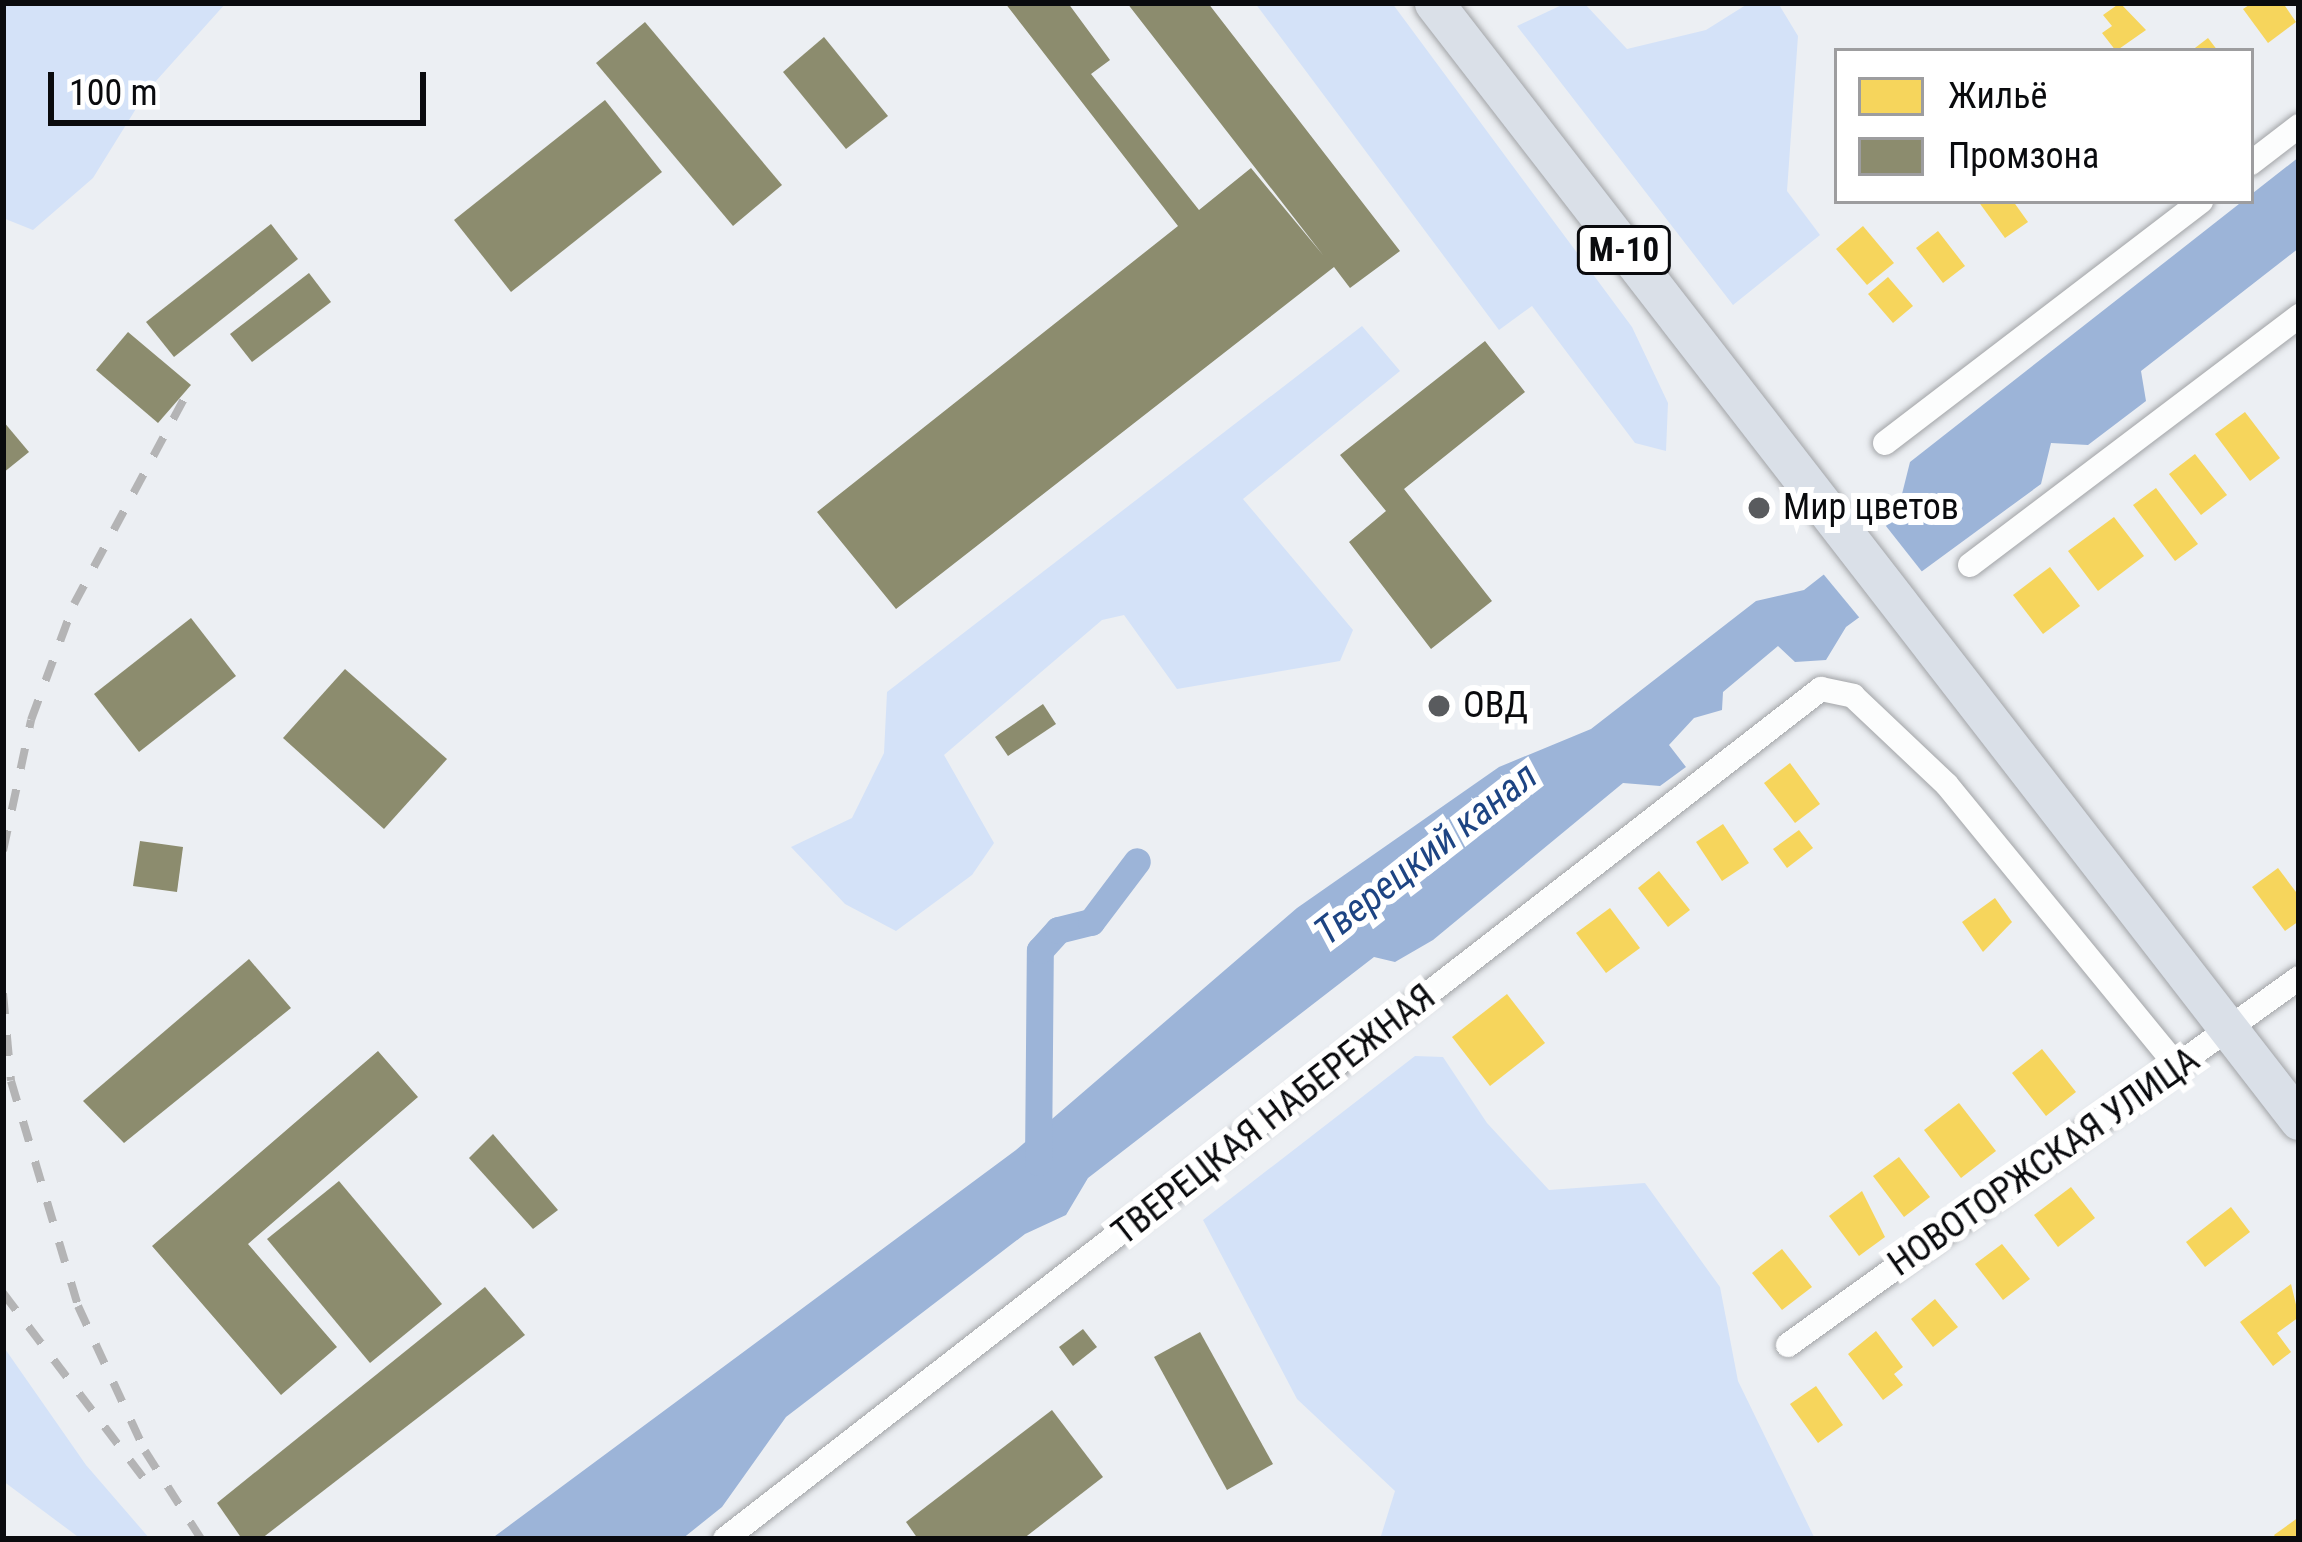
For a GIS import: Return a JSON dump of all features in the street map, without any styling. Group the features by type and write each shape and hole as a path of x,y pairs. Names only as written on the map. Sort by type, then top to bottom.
{"highway":[{"name":"М-10","path":"1434,3 2299,1120"}],"street":[{"path":"2254,161 2299,126"},
{"path":"1885,443 2197,204"},
{"path":"1970,565 2299,316"},
{"name":"ТВЕРЕЦКАЯ НАБЕРЕЖНАЯ","path":"725,1539 1821,689 1853,696 1947,785 2178,1067"},
{"name":"НОВОТОРЖСКАЯ УЛИЦА","path":"1788,1345 2299,978"}],"shaded area":[{"path":"3,3 226,3 147,91 93,178 33,230 3,218"},
{"path":"1255,3 1392,3 1632,327 1668,403 1666,451 1635,443 1532,306 1499,330"},
{"path":"1566,3 1584,3 1627,49 1706,30 1749,3 1778,3 1798,36 1787,191 1820,235 1733,305 1517,26"},
{"path":"1362,326 1400,371 1243,499 1353,630 1340,661 1177,689 1124,615 1102,620 944,755 994,843 972,875 896,931 845,904 791,847 852,818 884,753 887,692"},
{"path":"1415,1056 1443,1057 1487,1123 1549,1190 1645,1183 1720,1287 1738,1381 1815,1539 1380,1539 1395,1491 1297,1399 1203,1220"},
{"path":"3,1346 86,1465 150,1539 81,1539 3,1481"}],"water":[{"name":"Тверецкий канал","path":"2299,157 2299,248 2141,371 2146,401 2088,445 2051,443 2041,484 1846,627 1826,660 1795,662 1778,646 1723,692 1722,710 1694,718 1669,745 1686,767 1660,786 1623,783 1433,940 1395,962 1374,957 1088,1178 1066,1215 1025,1234 786,1417 722,1507 682,1539 491,1539 1016,1150 1297,908 1499,767 1591,729 1756,601 1804,590 1896,518 1910,462 2239,204 2254,204 2254,192"}],"pier":[{"path":"1882,521 1923,573 1863,622 1820,570"}],"building: Жильё":[{"path":"2120,3 2146,30 2114,48 2102,33 2112,26 2103,15"},
{"path":"2252,3 2283,3 2296,22 2268,43 2243,9"},
{"path":"2208,38 2216,48 2195,48"},
{"path":"1980,204 2015,204 2028,222 2005,238"},
{"path":"1863,226 1894,263 1867,285 1836,249"},
{"path":"1938,231 1965,266 1943,283 1916,248"},
{"path":"1888,277 1913,306 1893,323 1868,294"},
{"path":"2245,412 2280,458 2250,481 2215,434"},
{"path":"2195,454 2227,495 2201,515 2169,474"},
{"path":"2156,488 2198,544 2175,561 2133,505"},
{"path":"2114,517 2144,556 2098,591 2068,551"},
{"path":"2050,567 2080,606 2043,634 2013,595"},
{"path":"1790,763 1820,804 1795,823 1764,783"},
{"path":"1723,824 1749,863 1722,881 1696,842"},
{"path":"1799,830 1813,848 1787,868 1773,849"},
{"path":"2278,868 2299,896 2299,921 2285,931 2252,887"},
{"path":"1659,871 1690,910 1668,927 1638,888"},
{"path":"1995,898 2012,922 1983,952 1962,922"},
{"path":"1610,908 1640,948 1606,973 1576,933"},
{"path":"1507,994 1545,1043 1490,1086 1452,1037"},
{"path":"2042,1049 2076,1092 2046,1116 2012,1073"},
{"path":"1959,1103 1996,1151 1961,1178 1924,1130"},
{"path":"1899,1157 1930,1197 1904,1217 1873,1176"},
{"path":"2071,1187 2095,1218 2058,1247 2034,1215"},
{"path":"1862,1191 1885,1237 1859,1256 1829,1216"},
{"path":"2231,1207 2250,1232 2205,1267 2186,1242"},
{"path":"2002,1244 2030,1279 2003,1300 1975,1264"},
{"path":"1782,1249 1812,1287 1782,1310 1752,1273"},
{"path":"2291,1284 2299,1317 2277,1333 2291,1352 2273,1366 2240,1322"},
{"path":"1935,1299 1958,1327 1933,1347 1911,1319"},
{"path":"1876,1331 1903,1367 1894,1374 1903,1385 1883,1400 1848,1354"},
{"path":"1816,1386 1843,1425 1818,1443 1790,1404"},
{"path":"2299,1517 2299,1539 2277,1539 2274,1535"}],"building: Промзона":[{"path":"1005,3 1068,3 1110,60 1091,74 1199,210 1251,168 1323,255 1127,3 1208,3 1400,251 1350,288 1334,267 896,609 817,512 1178,226"},
{"path":"645,22 782,185 733,226 596,63"},
{"path":"824,37 888,116 846,149 783,72"},
{"path":"605,100 662,172 511,292 454,220"},
{"path":"271,224 298,259 174,357 146,322"},
{"path":"309,273 331,302 252,362 230,334"},
{"path":"128,332 191,385 158,423 96,370"},
{"path":"1485,341 1525,392 1404,489 1492,601 1431,649 1349,542 1386,511 1340,455"},
{"path":"3,421 29,452 3,473"},
{"path":"191,618 236,676 139,752 94,694"},
{"path":"345,669 447,759 384,829 283,738"},
{"path":"1043,704 1056,724 1008,756 995,737"},
{"path":"140,841 183,847 177,892 133,886"},
{"path":"249,959 291,1008 124,1143 83,1101"},
{"path":"378,1051 418,1097 248,1244 337,1347 281,1395 152,1246"},
{"path":"493,1134 558,1210 533,1229 469,1158"},
{"path":"339,1181 442,1304 370,1363 267,1239"},
{"path":"485,1287 525,1335 261,1539 242,1539 217,1503"},
{"path":"1083,1329 1097,1347 1073,1366 1059,1347"},
{"path":"1200,1332 1273,1464 1227,1490 1154,1357"},
{"path":"1052,1410 1103,1477 1023,1539 918,1539 906,1522"}],"waterway":[{"path":"1038,1162 1040,950 1058,930 1091,922 1137,861"}],"railway":[{"path":"3,851 31,720 74,604 184,399"},
{"path":"3,993 11,1081 78,1306 145,1451 201,1539"},
{"path":"3,1293 148,1484"}],"place":[{"name":"Мир цветов","path":"1759,508"},
{"name":"ОВД","path":"1439,706"}]}
